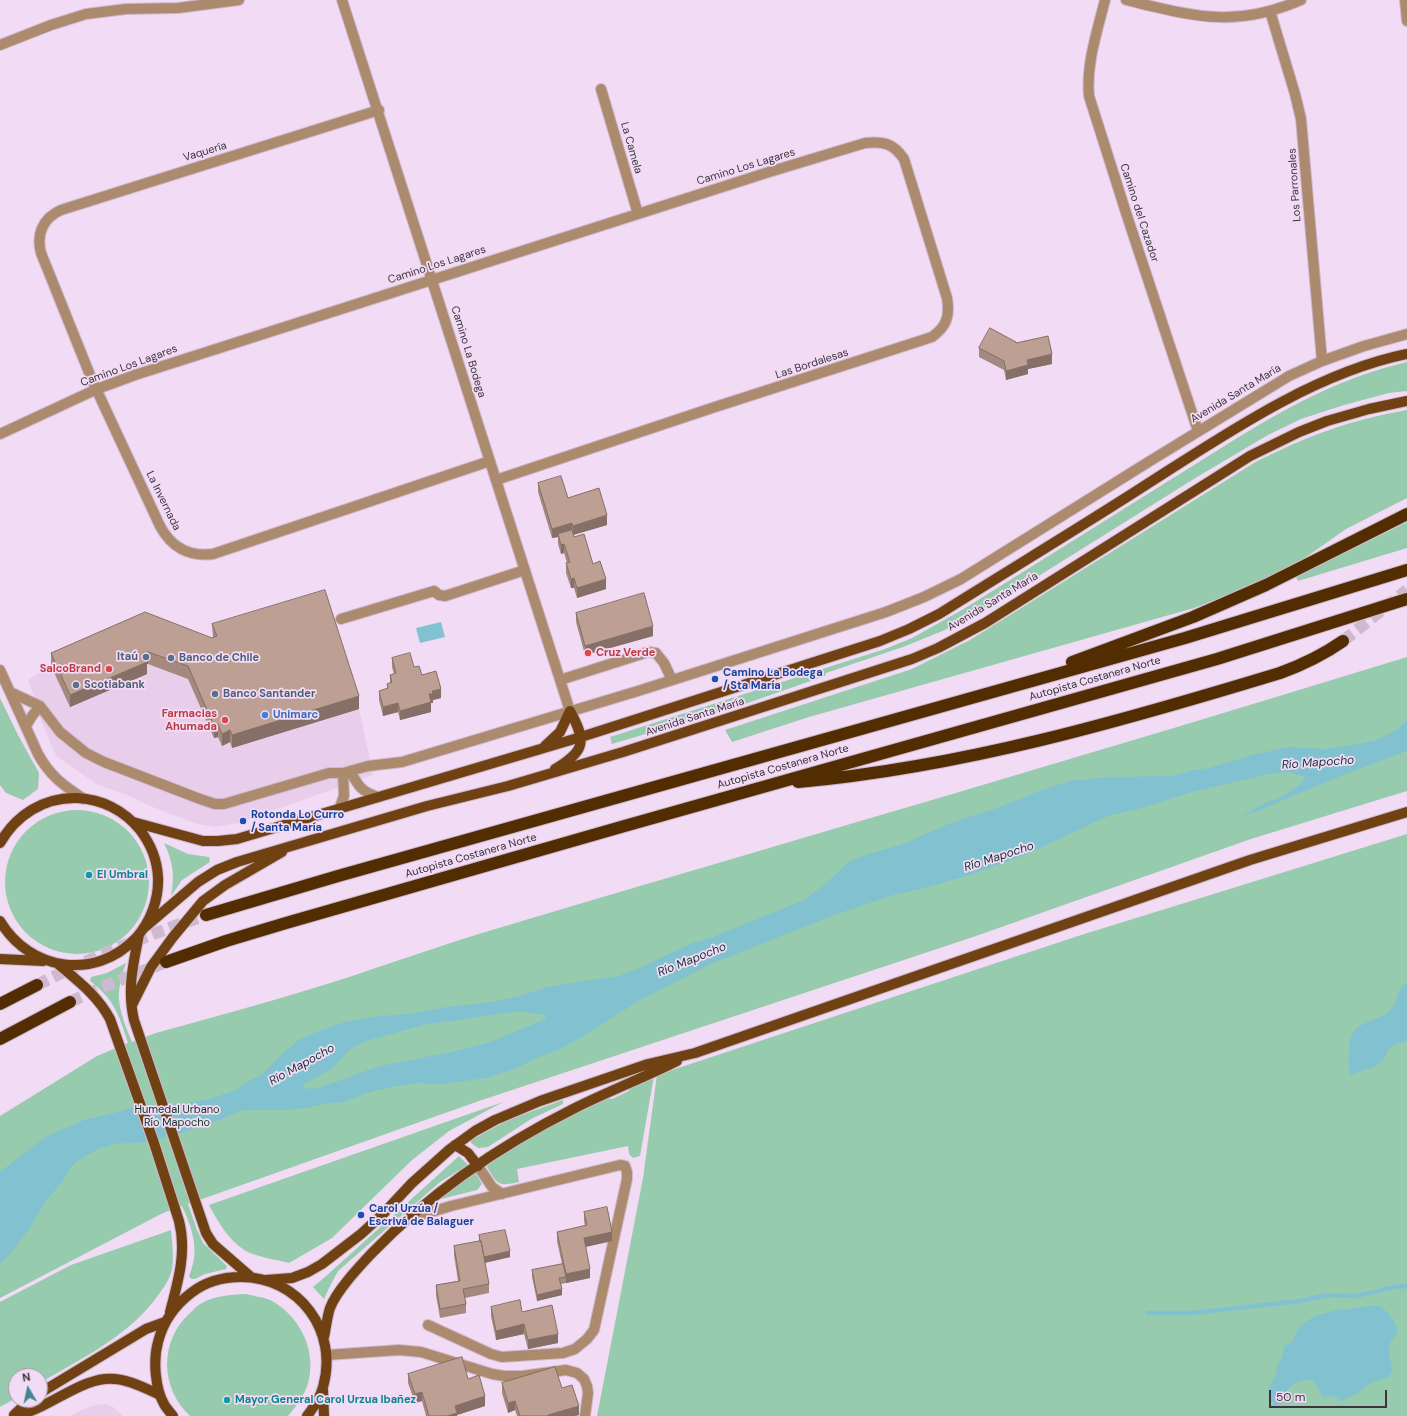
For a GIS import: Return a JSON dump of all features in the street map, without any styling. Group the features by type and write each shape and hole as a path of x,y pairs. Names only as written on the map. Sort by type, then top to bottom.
{"highway":[{"path":"987,694 1212,609 1266,586 1407,514"},
{"name":"Autopista Costanera Norte","path":"206,915 338,876 1185,638 1407,570"},
{"name":"Autopista Costanera Norte","path":"166,962 278,925 1217,658 1407,599"},
{"path":"769,785 874,773 1022,746 1116,721 1280,673 1325,654 1343,641"},
{"path":"0,1004 37,984"},
{"path":"0,1038 70,1002"}],"main road":[{"name":"Avenida Santa María","path":"133,822 203,841 237,839 340,807 581,737 880,641 939,614 1197,452 1278,405 1317,384 1407,354"},
{"name":"Avenida Santa María","path":"55,963 81,965 102,960 122,950 141,931 198,882 217,870 237,862 426,806 545,775 623,752 870,673 938,648 963,636 1250,456 1299,432 1327,421 1369,409 1407,401"},
{"path":"545,775 568,760 576,753 580,746 581,737 579,728 570,711"},
{"path":"542,748 560,732 570,711"},
{"path":"0,843 13,825 33,809 58,800 71,798 84,799 106,804 122,813 133,822 150,845 155,862 158,884 156,901 150,918 141,931 130,982 131,1007 134,1020 206,1233 213,1244 251,1277"},
{"path":"324,1337 330,1308 338,1295 355,1271 406,1220 433,1198 478,1166 507,1147 574,1109 695,1053 1250,860 1407,812"},
{"path":"131,1007 151,967 173,936 203,901 219,889 250,870 299,843"},
{"path":"0,921 10,936 24,948 34,955 55,963 100,1001 114,1029 178,1217 182,1235 182,1256 178,1280 167,1319 158,1341 155,1361 155,1372 166,1416"},
{"path":"0,959 55,963"},
{"path":"266,1280 285,1279 299,1276 322,1264 361,1234 420,1176 455,1145 495,1120 523,1107 648,1064 695,1053"},
{"path":"455,1145 468,1153 478,1166"},
{"path":"48,1388 146,1329 167,1319 181,1301 196,1289 213,1281 232,1277 251,1277 266,1280 282,1286 296,1296 308,1308 317,1322 324,1337 327,1355 323,1388 324,1416"},
{"path":"17,1416 38,1408 84,1385 104,1378 119,1379 137,1384 162,1399 173,1416"},
{"path":"307,1416 316,1404 323,1388"},
{"path":"13,1416 22,1408"}],"street":[{"path":"0,45 51,25 86,14 126,9 185,7 239,0"},
{"name":"Camino La Bodega","path":"342,0 379,110 570,711"},
{"name":"Camino del Cazador","path":"1105,0 1089,68 1089,96 1198,431"},
{"path":"1126,0 1185,14 1206,17 1239,17 1270,11 1301,0"},
{"path":"1405,0 1407,21"},
{"name":"Los Parronales","path":"1270,11 1295,94 1303,135 1322,361"},
{"name":"La Camela","path":"601,89 638,214"},
{"name":"Vaquería","path":"43,225 49,217 61,210 379,110"},
{"name":"Camino Los Lagares","path":"0,434 97,389 135,375 433,279 865,143 876,142 888,144"},
{"name":"Las Bordalesas","path":"496,480 932,337 941,330 949,310 947,298 904,159 898,151 888,144"},
{"name":"La Invernada","path":"43,225 39,237 39,245 97,389 164,534 169,541 181,549 196,554 213,554 490,461"},
{"name":"Avenida Santa María","path":"40,706 60,732 86,753 104,762 215,804 224,804 329,773 347,772 368,766 402,762 672,680 886,612 924,597 961,579 1282,380 1322,361 1364,346 1407,334"},
{"path":"341,619 434,591 439,595 446,596 525,570"},
{"path":"560,680 648,652 656,653 664,663 672,680"},
{"path":"0,670 38,754 50,773 66,787 84,799"},
{"path":"10,692 40,706 26,726"},
{"path":"347,772 366,792 378,797"},
{"path":"340,807 344,796 347,772"},
{"path":"406,1220 451,1206 620,1165 625,1166 627,1172 628,1179 594,1330 587,1339 575,1349 563,1353 502,1357 491,1354 428,1325"},
{"path":"478,1166 492,1187 502,1194"},
{"path":"327,1355 399,1350 416,1352 504,1376 522,1376 566,1370 577,1373 584,1379 588,1393 585,1416"}],"shaded area":[{"path":"212,636 359,709 373,775 238,823 215,827 189,821 150,806 130,796 98,785 56,756 38,713 35,698 28,680 51,666 217,648"},
{"path":"106,1404 113,1407 123,1416 70,1416 95,1405"}],"green space":[{"path":"1407,362 1407,391 1389,393 1344,405 1301,419 1268,435 1197,477 1021,587 945,630 903,647 826,673 825,676 739,706 612,744 610,737 885,649 912,638 962,610 1242,435 1282,412 1302,401 1362,375"},
{"path":"1407,410 1407,498 1346,529 1302,560 1253,585 1194,608 809,717 732,742 725,730 912,669 970,640 1254,463 1273,453 1310,437 1347,424"},
{"path":"1407,522 1407,548 1298,581 1296,577"},
{"name":"Humedal Urbano Río Mapocho","path":"1407,657 1407,791 1251,839 973,937 479,1101 188,1204 203,1243 227,1266 226,1269 191,1279 189,1276 195,1249 192,1232 182,1206 163,1213 0,1298 0,1116 97,1056 128,1043 119,1016 111,1002 90,981 91,977 107,973 126,963 120,986 119,1000 124,1021 132,1042 156,1033 356,975 482,933 1061,762"},
{"path":"0,698 39,773 38,789 23,800 6,793 0,785"},
{"path":"77,810 98,813 117,822 128,831 137,842 146,861 149,882 146,903 137,922 128,933 117,942 98,951 77,954 56,951 37,942 26,933 17,922 8,903 5,882 8,861 17,842 26,831 37,822 56,813"},
{"path":"1407,834 1407,1416 597,1416 643,1178 657,1075 1078,936"},
{"path":"164,843 188,854 209,857 210,862 182,880 171,896 173,875 169,856"},
{"path":"654,1076 640,1156 633,1158 629,1154 628,1146 517,1169 519,1182 506,1184 502,1184 495,1180 486,1165 528,1138 605,1098 612,1099 629,1091 627,1087"},
{"path":"563,1100 563,1104 531,1119 488,1147 478,1148 471,1143 471,1140 508,1120"},
{"path":"503,1102 449,1131 412,1160 332,1238 289,1263 259,1256 238,1246 220,1224 209,1205"},
{"path":"459,1156 468,1165 440,1182 338,1271 324,1299 313,1287"},
{"path":"475,1172 482,1184 477,1190 437,1200"},
{"path":"171,1230 173,1258 171,1273 148,1309 120,1334 89,1355 48,1378 48,1368 8,1368 8,1402 0,1407 0,1302 71,1265"},
{"path":"246,1294 270,1300 280,1306 289,1314 303,1333 310,1356 309,1379 306,1390 288,1416 190,1416 180,1405 173,1392 169,1378 167,1364 168,1351 173,1337 180,1324 200,1304 218,1297"}],"water":[{"path":"441,622 445,637 420,643 416,628"},
{"name":"Río Mapocho","path":"1407,720 1407,751 1333,779 1258,811 1241,816 1265,803 1285,795 1303,782 1305,777 1288,772 1274,773 1192,792 1138,809 1108,816 1023,856 970,875 890,896 829,917 713,963 640,1000 577,1040 517,1068 486,1078 439,1084 418,1083 397,1086 370,1092 342,1103 335,1102 306,1108 286,1110 245,1110 181,1133 148,1142 113,1144 99,1149 75,1163 44,1204 31,1226 9,1255 0,1263 0,1172 47,1136 84,1120 133,1107 172,1105 206,1100 234,1091 264,1073 284,1052 301,1038 348,1021 492,1002 524,995 543,988 619,976 642,967 690,944 713,937 802,901 824,885 849,862 865,855 903,844 948,824 994,809 1044,789 1071,781 1107,777 1172,776 1289,747 1325,749 1358,744 1376,740 1399,728","holes":["520,1011 546,1015 545,1019 491,1042 451,1052 380,1066 318,1088 308,1089 303,1087 305,1084 332,1069 348,1051 370,1040 423,1025"]},
{"path":"1407,983 1407,1041 1396,1044 1388,1050 1383,1060 1376,1066 1351,1075 1349,1070 1349,1062 1350,1042 1353,1033 1363,1024 1377,1019 1392,1008 1399,991 1403,985"},
{"path":"1378,1306 1386,1311 1394,1321 1397,1328 1397,1331 1389,1346 1393,1370 1389,1377 1371,1383 1355,1395 1342,1401 1332,1396 1323,1397 1313,1380 1301,1381 1292,1385 1281,1404 1274,1406 1268,1395 1269,1390 1277,1371 1277,1365 1281,1361 1285,1346 1293,1341 1298,1329 1305,1322 1322,1314"}],"building":[{"path":"990,328 1016,343 1048,336 1052,354 1027,360 1028,365 1006,371 1004,361 979,348"},
{"path":"561,476 568,498 599,488 607,515 573,526 572,523 552,529 538,483"},
{"path":"572,530 574,537 584,534 593,564 600,561 606,579 577,588 574,578 571,579 566,563 570,562 564,544 561,545 558,534"},
{"path":"325,590 359,696 232,735 230,730 222,734 218,724 214,726 188,666 148,652 143,653 147,662 70,695 51,653 145,612 212,638 217,636 212,624"},
{"path":"644,593 653,626 585,646 576,613"},
{"path":"410,653 414,667 419,666 422,675 436,671 441,689 432,691 433,694 429,694 431,702 400,711 398,703 383,707 379,691 388,688 387,684 392,682 390,675 396,673 392,658"},
{"path":"607,1207 612,1232 584,1238 590,1269 566,1274 557,1232 587,1225 584,1212"},
{"path":"505,1230 510,1251 484,1257 479,1235"},
{"path":"481,1241 489,1284 463,1289 466,1304 440,1309 436,1285 460,1281 454,1246"},
{"path":"563,1264 566,1277 559,1278 562,1289 537,1295 532,1270"},
{"path":"520,1300 522,1312 552,1305 558,1334 528,1340 524,1324 496,1331 491,1307"},
{"path":"462,1357 468,1379 479,1375 485,1396 455,1406 457,1413 447,1416 429,1416 422,1392 415,1394 408,1374"},
{"path":"555,1367 562,1388 572,1385 579,1406 548,1416 520,1416 515,1401 508,1403 502,1383"}],"waterway":[{"path":"1148,1313 1193,1313 1300,1301 1327,1295 1356,1296 1395,1287 1407,1286"}],"tunnel":[{"path":"1343,641 1407,590"},
{"path":"37,985 120,947 206,915"},
{"path":"70,1002 110,984 166,962"}],"place":[{"name":"Cruz Verde","path":"588,653"},
{"name":"Itaú","path":"146,657"},
{"name":"Banco de Chile","path":"171,658"},
{"name":"SalcoBrand","path":"109,669"},
{"name":"Camino La Bodega / Sta María","path":"715,679"},
{"name":"Scotiabank","path":"76,685"},
{"name":"Banco Santander","path":"215,694"},
{"name":"Unimarc","path":"265,715"},
{"name":"Farmacias Ahumada","path":"225,720"},
{"name":"Rotonda Lo Curro / Santa María","path":"243,821"},
{"name":"El Umbral","path":"89,875"},
{"name":"Carol Urzúa / Escrivá de Balaguer","path":"361,1215"},
{"name":"Mayor General Carol Urzua Ibañez","path":"227,1400"}]}
